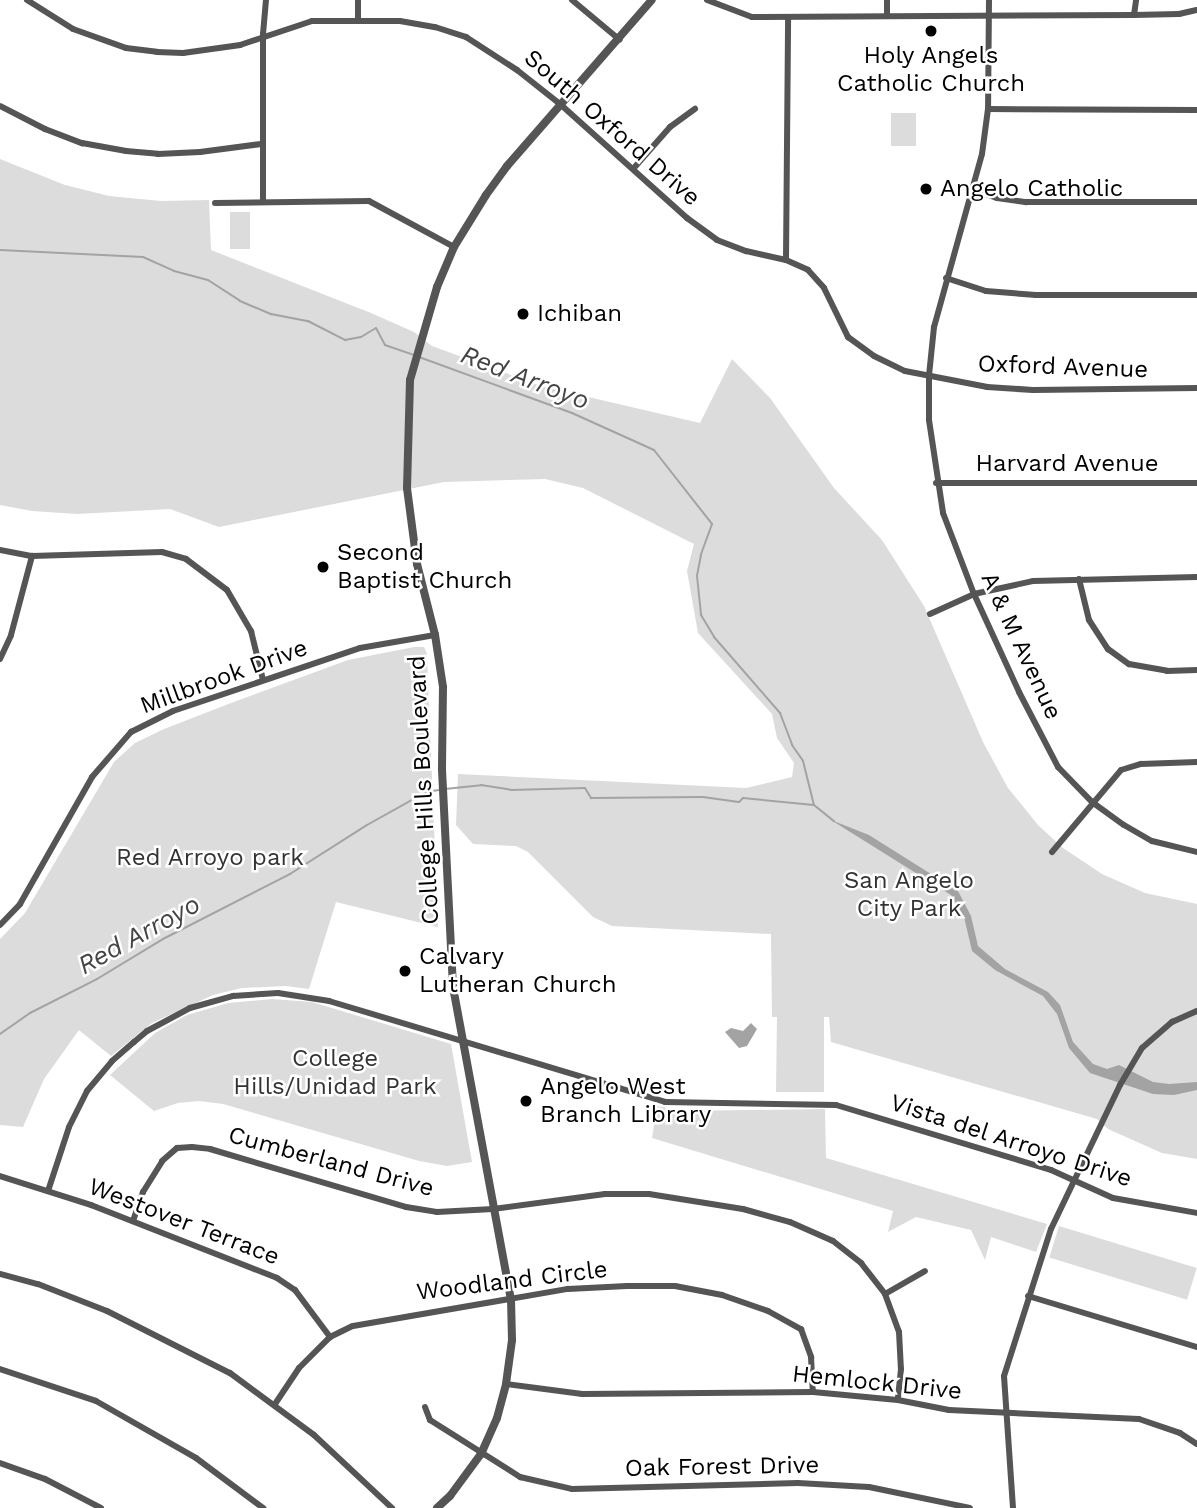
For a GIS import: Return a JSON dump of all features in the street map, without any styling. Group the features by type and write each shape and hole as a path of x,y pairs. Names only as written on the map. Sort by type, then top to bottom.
{"street":[{"name":"South Oxford Drive","path":"27,0 73,29 127,48 183,53 240,45 263,34 312,21 400,21 435,27 466,37 517,70 560,104 687,218 717,240 746,251 786,260 808,271 824,288 848,337 874,356 905,371 929,375"},
{"path":"262,202 263,34 266,0"},
{"path":"358,0 358,20"},
{"path":"572,0 620,40"},
{"name":"College Hills Boulevard","path":"438,1508 481,1454 497,1418 506,1384 512,1340 511,1300 460,1039 453,987 442,768 443,687 435,635 417,564 407,488 410,380 421,334 454,247 496,179 560,104 620,40 652,0"},
{"path":"707,0 752,17 1133,15 1179,14 1197,10"},
{"path":"887,0 887,15"},
{"name":"A & M Avenue","path":"989,0 988,109 974,190 933,327 929,420 936,483 955,549 974,594 1019,692 1058,766 1092,802 1124,825 1152,841 1197,852"},
{"path":"1133,15 1136,0"},
{"path":"786,260 788,17"},
{"path":"0,106 45,129 82,143 127,151 158,154 200,152 261,144"},
{"path":"633,169 670,127 695,109"},
{"path":"988,109 1197,110"},
{"path":"974,190 998,198 1027,202 1197,202"},
{"path":"215,203 369,201 454,247"},
{"path":"946,278 986,291 1035,295 1197,295"},
{"name":"Oxford Avenue","path":"929,375 987,387 1033,390 1197,388"},
{"name":"Harvard Avenue","path":"936,483 1197,483"},
{"path":"0,550 32,556 162,552 186,559 227,590 251,631 263,680"},
{"path":"0,659 11,635 32,556"},
{"path":"930,614 974,594 1033,581 1197,577"},
{"path":"1079,579 1089,620 1108,649 1129,664 1167,671 1197,670"},
{"name":"Millbrook Drive","path":"0,925 20,904 92,777 131,732 173,710 360,649 435,635"},
{"path":"1052,852 1121,770 1141,764 1197,762"},
{"name":"Vista del Arroyo Drive","path":"48,1191 69,1127 87,1091 112,1061 147,1031 190,1008 233,996 278,993 304,995 460,1039 665,1102 836,1105 1051,1170 1113,1198 1197,1213"},
{"path":"1014,1508 1004,1376 1051,1229 1120,1085 1142,1048 1172,1022 1197,1011"},
{"name":"Cumberland Drive","path":"133,1221 143,1192 162,1161 177,1148 192,1147 210,1149 405,1208 437,1212 493,1209 605,1194 649,1194 743,1209 790,1222 833,1241 861,1263 885,1294 899,1332 901,1368 898,1400"},
{"name":"Westover Terrace","path":"0,1176 133,1221 278,1278 295,1290 330,1337"},
{"path":"885,1294 925,1271"},
{"path":"0,1274 38,1284 118,1316 230,1373 275,1404 334,1452 392,1508"},
{"name":"Woodland Circle","path":"275,1404 299,1368 330,1337 353,1326 389,1317 568,1289 627,1286 675,1286 722,1294 768,1311 801,1329 811,1357 813,1392"},
{"path":"1028,1296 1197,1347"},
{"path":"0,1369 96,1401 196,1458 263,1508"},
{"name":"Hemlock Drive","path":"506,1384 582,1394 813,1392 898,1400 949,1410 1139,1419 1180,1433 1197,1444"},
{"name":"Oak Forest Drive","path":"425,1408 430,1420 520,1477 572,1489 797,1483 869,1487 970,1508"},
{"path":"0,1463 45,1479 101,1508"}],"green space":[{"path":"891,113 916,113 916,146 891,146"},
{"name":"San Angelo City Park","path":"0,159 65,185 109,196 161,201 209,200 211,250 371,313 414,332 432,346 541,386 700,423 732,359 770,398 834,488 882,540 924,606 983,742 1008,788 1038,825 1063,848 1102,874 1145,893 1197,904 1197,1159 1162,1153 1108,1129 1097,1119 831,1042 829,1017 824,1017 824,1092 776,1092 777,1017 772,1017 771,934 612,926 593,917 528,852 516,846 473,844 456,825 458,774 746,788 792,777 794,763 777,738 772,714 698,633 687,571 694,544 583,488 545,479 444,482 219,527 170,509 77,514 32,511 0,505"},
{"path":"230,212 250,212 250,249 230,249"},
{"name":"Red Arroyo park","path":"424,647 427,654 438,927 336,902 309,989 286,986 242,988 213,995 152,1023 111,1056 79,1030 44,1079 23,1127 0,1125 0,939 25,913 114,762 135,743 231,703 348,660"},
{"name":"College Hills/Unidad Park","path":"272,999 312,1002 451,1044 472,1162 447,1166 419,1161 223,1104 199,1101 178,1103 154,1111 110,1075 155,1033 187,1015 228,1003"},
{"path":"657,1106 683,1111 825,1109 826,1158 1047,1224 1036,1252 991,1237 985,1260 971,1230 916,1217 888,1232 893,1211 652,1138"},
{"path":"1059,1226 1197,1268 1187,1300 1049,1258"}],"shaded area":[{"path":"831,820 869,835 958,891 971,916 978,946 1005,969 1048,992 1060,1005 1073,1042 1093,1064 1107,1069 1119,1065 1153,1082 1197,1082 1197,1090 1174,1095 1153,1094 1090,1073 1069,1048 1057,1014 1043,996 995,970 972,951 964,917 951,895"},
{"path":"751,1023 757,1029 747,1046 739,1048 725,1032 731,1028 743,1031"}],"waterway":[{"name":"Red Arroyo","path":"0,250 143,257 174,271 208,280 240,301 271,314 308,321 345,340 361,337 376,328 385,345 414,355"},
{"name":"Red Arroyo","path":"419,357 572,413 654,450 712,524 697,576 701,615 714,637 780,713 792,745 803,761 814,805"},
{"name":"Red Arroyo","path":"445,789 481,785 511,790 585,788 591,798 703,797 739,802 743,798 814,805 834,821"},
{"name":"Red Arroyo","path":"0,1034 30,1013 97,979 163,939 290,874 367,825 426,792 439,790"}],"place":[{"name":"Holy Angels Catholic Church","path":"931,31"},
{"name":"Angelo Catholic","path":"926,189"},
{"name":"Ichiban","path":"523,314"},
{"name":"Second Baptist Church","path":"323,567"},
{"name":"Calvary Lutheran Church","path":"405,971"},
{"name":"Angelo West Branch Library","path":"526,1101"}]}
